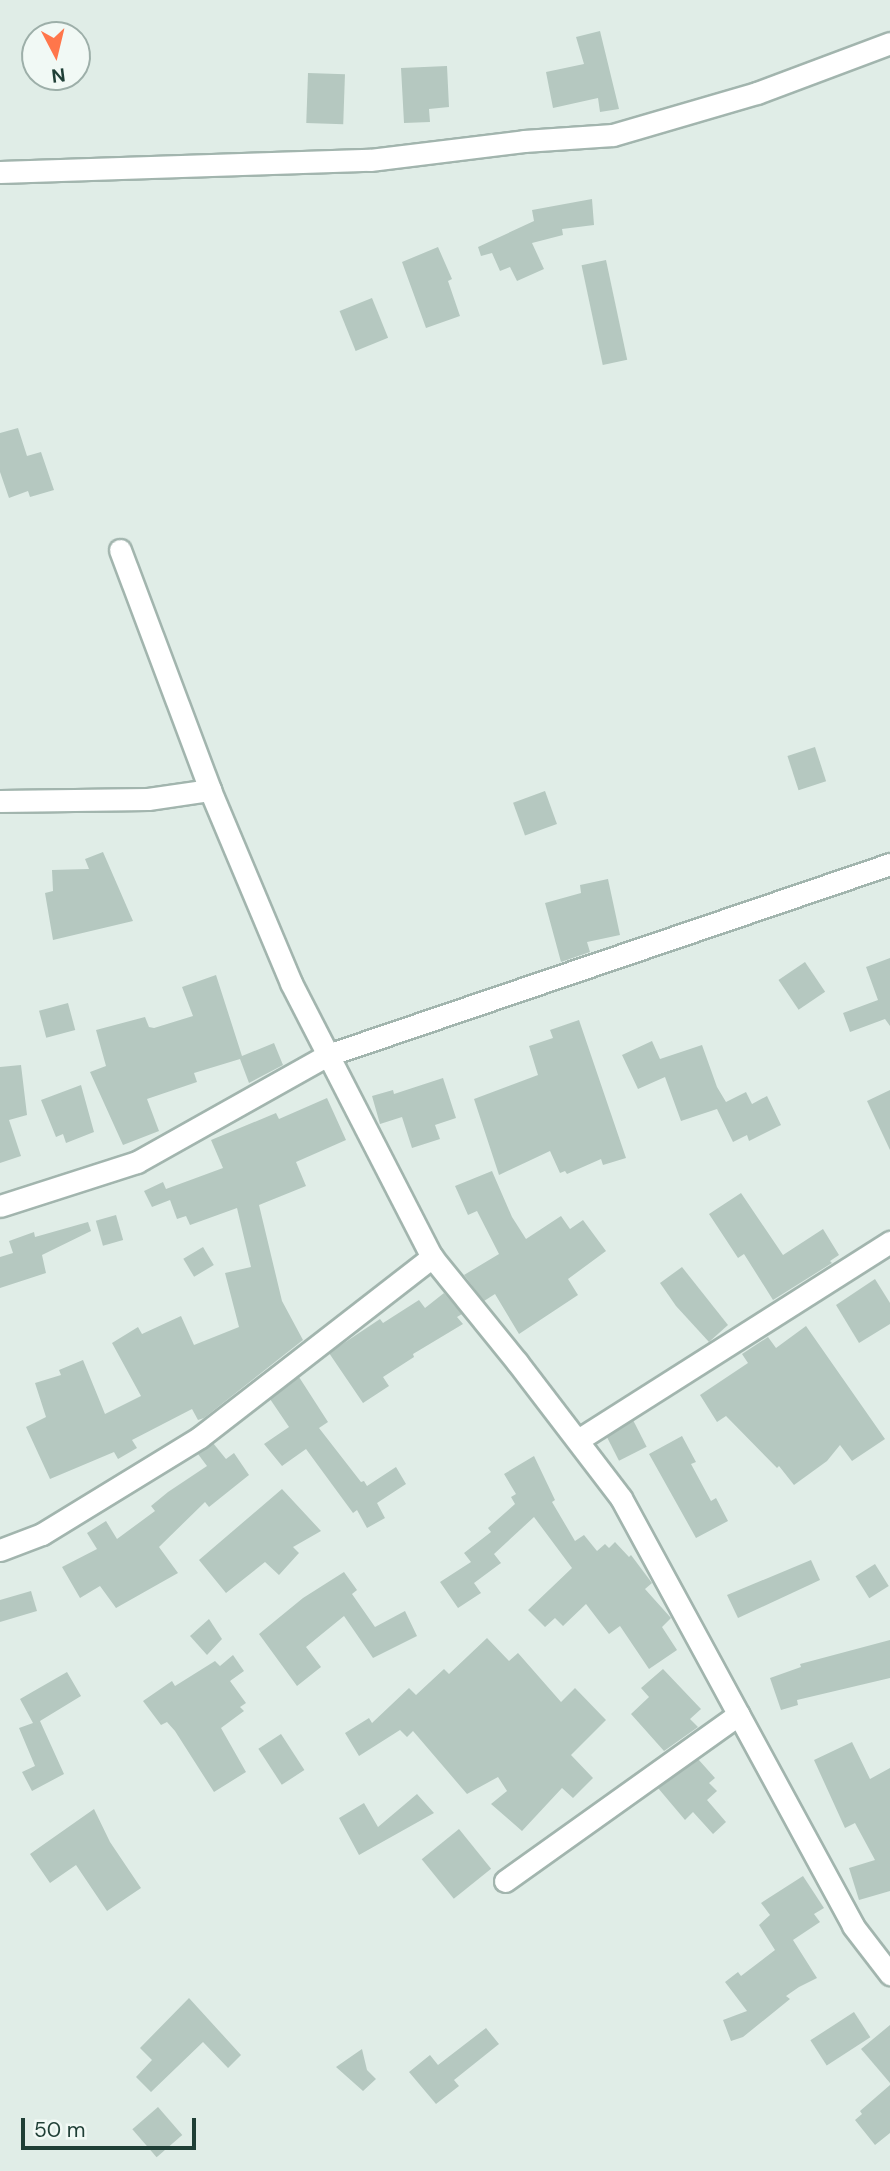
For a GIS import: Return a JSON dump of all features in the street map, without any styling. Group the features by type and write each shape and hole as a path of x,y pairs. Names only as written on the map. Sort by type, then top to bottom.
{"street":[{"path":"0,172 370,160 524,141 613,135 757,93 890,43"},
{"path":"120,550 210,790 291,984 432,1257 621,1498 853,1926 890,1974"},
{"path":"0,801 148,799 210,790"},
{"path":"0,1206 137,1162 328,1055 890,864"},
{"path":"578,1440 890,1242"},
{"path":"0,1550 42,1534 200,1437 432,1257"},
{"path":"505,1881 738,1714"}],"building":[{"path":"600,31 619,109 600,112 598,98 553,108 546,72 584,64 576,37"},
{"path":"447,66 449,107 429,109 430,122 404,123 401,68"},
{"path":"308,73 345,74 343,124 306,123"},
{"path":"592,199 594,225 562,229 563,235 532,243 544,269 517,281 510,267 500,271 492,253 481,256 478,247 534,221 532,210"},
{"path":"438,247 452,279 448,281 460,316 426,328 402,262"},
{"path":"606,260 627,360 603,365 582,265"},
{"path":"372,298 388,338 356,351 340,311"},
{"path":"18,428 27,456 41,452 54,490 30,497 28,491 9,498 0,472 0,433"},
{"path":"815,747 826,781 799,790 787,756"},
{"path":"545,791 557,824 525,836 513,803"},
{"path":"103,852 133,921 53,940 45,893 53,891 52,870 89,869 85,859"},
{"path":"608,879 620,935 587,942 590,952 561,962 545,903 581,893 580,885"},
{"path":"890,958 890,1026 885,1019 850,1032 843,1013 878,1000 866,967"},
{"path":"805,962 825,992 799,1010 778,980"},
{"path":"216,975 242,1056 274,1043 283,1065 249,1083 240,1059 194,1073 197,1082 147,1099 159,1131 123,1145 90,1072 106,1066 96,1030 145,1017 149,1027 154,1028 193,1016 182,987"},
{"path":"68,1003 75,1030 46,1038 39,1011"},
{"path":"579,1020 626,1158 603,1165 601,1159 567,1174 565,1171 560,1173 550,1151 499,1175 474,1099 538,1075 529,1046 553,1038 550,1030"},
{"path":"652,1041 660,1059 702,1045 717,1087 726,1102 746,1092 752,1104 767,1096 781,1125 749,1141 747,1135 733,1142 717,1109 681,1121 665,1077 638,1089 622,1055"},
{"path":"21,1065 27,1115 9,1120 21,1156 0,1163 0,1067"},
{"path":"443,1078 456,1118 435,1125 440,1139 412,1148 402,1117 380,1124 372,1096 393,1090 394,1094"},
{"path":"81,1085 94,1132 66,1143 63,1134 56,1137 41,1100"},
{"path":"890,1090 890,1150 867,1101"},
{"path":"327,1098 346,1140 296,1162 306,1186 259,1205 282,1301 303,1340 204,1418 198,1420 192,1409 132,1440 137,1448 118,1459 114,1452 50,1479 26,1427 46,1417 35,1383 61,1375 59,1370 83,1360 105,1414 141,1396 112,1343 138,1327 142,1334 181,1316 194,1345 239,1327 225,1273 251,1267 237,1208 190,1225 186,1216 177,1219 170,1200 152,1207 144,1191 163,1182 166,1189 223,1168 211,1140 276,1113 279,1119"},
{"path":"492,1171 512,1217 526,1239 561,1216 570,1229 583,1220 606,1251 568,1279 578,1295 519,1334 495,1294 484,1301 464,1275 499,1254 477,1211 468,1215 455,1186"},
{"path":"741,1193 783,1255 823,1229 839,1255 830,1261 832,1263 773,1300 744,1254 738,1258 709,1214"},
{"path":"116,1215 123,1240 103,1246 96,1221"},
{"path":"88,1222 91,1231 42,1255 46,1273 0,1288 0,1257 13,1253 9,1241 34,1232 35,1237"},
{"path":"203,1247 214,1265 194,1277 183,1259"},
{"path":"682,1267 728,1325 709,1342 676,1306 660,1283"},
{"path":"875,1279 890,1303 890,1324 859,1343 836,1305"},
{"path":"444,1293 462,1314 457,1317 463,1324 413,1354 414,1357 383,1377 389,1386 363,1403 329,1353 380,1319 383,1323 419,1300 425,1308"},
{"path":"806,1326 885,1439 852,1461 840,1445 827,1461 794,1485 779,1466 777,1468 726,1416 717,1422 700,1395 748,1363 742,1354 768,1337 776,1348"},
{"path":"299,1377 328,1422 319,1428 361,1482 364,1481 367,1486 396,1467 406,1484 377,1503 385,1518 367,1528 357,1510 353,1513 306,1449 282,1466 264,1444 289,1427 270,1399"},
{"path":"633,1420 647,1447 619,1461 605,1434"},
{"path":"682,1436 696,1462 691,1464 711,1501 716,1498 728,1521 696,1538 649,1454"},
{"path":"213,1443 226,1459 234,1453 249,1475 209,1507 205,1502 159,1547 178,1573 116,1608 100,1586 80,1598 62,1567 97,1549 87,1533 106,1521 117,1539 155,1511 151,1506 168,1492 207,1466 198,1454"},
{"path":"534,1456 555,1500 552,1502 575,1541 584,1535 597,1551 605,1544 609,1548 615,1542 629,1557 631,1555 652,1583 645,1589 671,1618 662,1627 677,1650 649,1669 620,1626 609,1634 586,1604 563,1626 555,1618 545,1627 528,1610 572,1568 534,1517 494,1554 501,1563 474,1583 481,1593 458,1608 440,1582 471,1562 464,1553 491,1532 488,1528 515,1504 511,1497 516,1494 504,1474"},
{"path":"282,1489 321,1531 293,1547 299,1553 279,1575 265,1562 226,1593 199,1560"},
{"path":"811,1560 820,1580 738,1618 727,1595"},
{"path":"875,1564 889,1586 869,1598 855,1576"},
{"path":"344,1572 357,1590 352,1594 375,1627 405,1611 417,1636 373,1658 344,1616 306,1647 321,1667 297,1686 259,1634 303,1598"},
{"path":"31,1591 37,1611 0,1622 0,1600"},
{"path":"209,1619 222,1639 207,1655 190,1636"},
{"path":"487,1638 509,1661 518,1653 561,1702 575,1688 606,1720 571,1755 593,1778 573,1798 562,1788 522,1831 491,1804 507,1791 498,1777 467,1794 413,1731 407,1737 400,1730 359,1756 345,1733 369,1718 372,1723 409,1688 416,1695 444,1669 449,1674"},
{"path":"890,1640 890,1678 797,1700 798,1705 781,1710 770,1678 801,1667 800,1664"},
{"path":"233,1655 244,1671 230,1681 246,1703 240,1707 244,1711 221,1728 246,1772 214,1792 175,1731 167,1722 161,1725 143,1701 172,1681 175,1686 215,1661 220,1666"},
{"path":"663,1669 701,1709 690,1719 698,1727 664,1751 631,1714 649,1697 641,1688"},
{"path":"67,1672 81,1696 40,1721 64,1774 32,1791 22,1772 35,1766 19,1728 33,1723 20,1699"},
{"path":"281,1734 304,1770 282,1785 258,1749"},
{"path":"852,1742 870,1779 890,1768 890,1891 859,1900 849,1868 875,1860 855,1823 845,1828 814,1760"},
{"path":"698,1759 715,1778 709,1783 717,1791 707,1800 726,1822 713,1834 693,1812 685,1820 658,1788"},
{"path":"417,1794 434,1813 359,1855 339,1818 364,1803 378,1827"},
{"path":"94,1809 110,1842 141,1888 107,1911 76,1865 50,1883 30,1854"},
{"path":"459,1829 491,1869 454,1899 422,1859"},
{"path":"803,1876 824,1908 814,1914 820,1922 793,1940 817,1978 786,1996 790,1999 743,2037 731,2041 723,2020 747,2011 725,1982 738,1972 741,1976 775,1950 759,1925 770,1915 761,1903"},
{"path":"189,1998 241,2055 228,2068 203,2042 151,2092 136,2077 152,2060 140,2048"},
{"path":"854,2012 870,2037 827,2065 810,2040"},
{"path":"890,2025 890,2083 861,2049"},
{"path":"486,2028 499,2044 454,2080 459,2086 436,2104 409,2072 430,2055 438,2065"},
{"path":"362,2049 367,2070 376,2079 363,2091 336,2067"},
{"path":"890,2085 890,2133 875,2145 855,2120 862,2114 860,2111"},
{"path":"158,2107 182,2135 157,2157 132,2129"}]}
